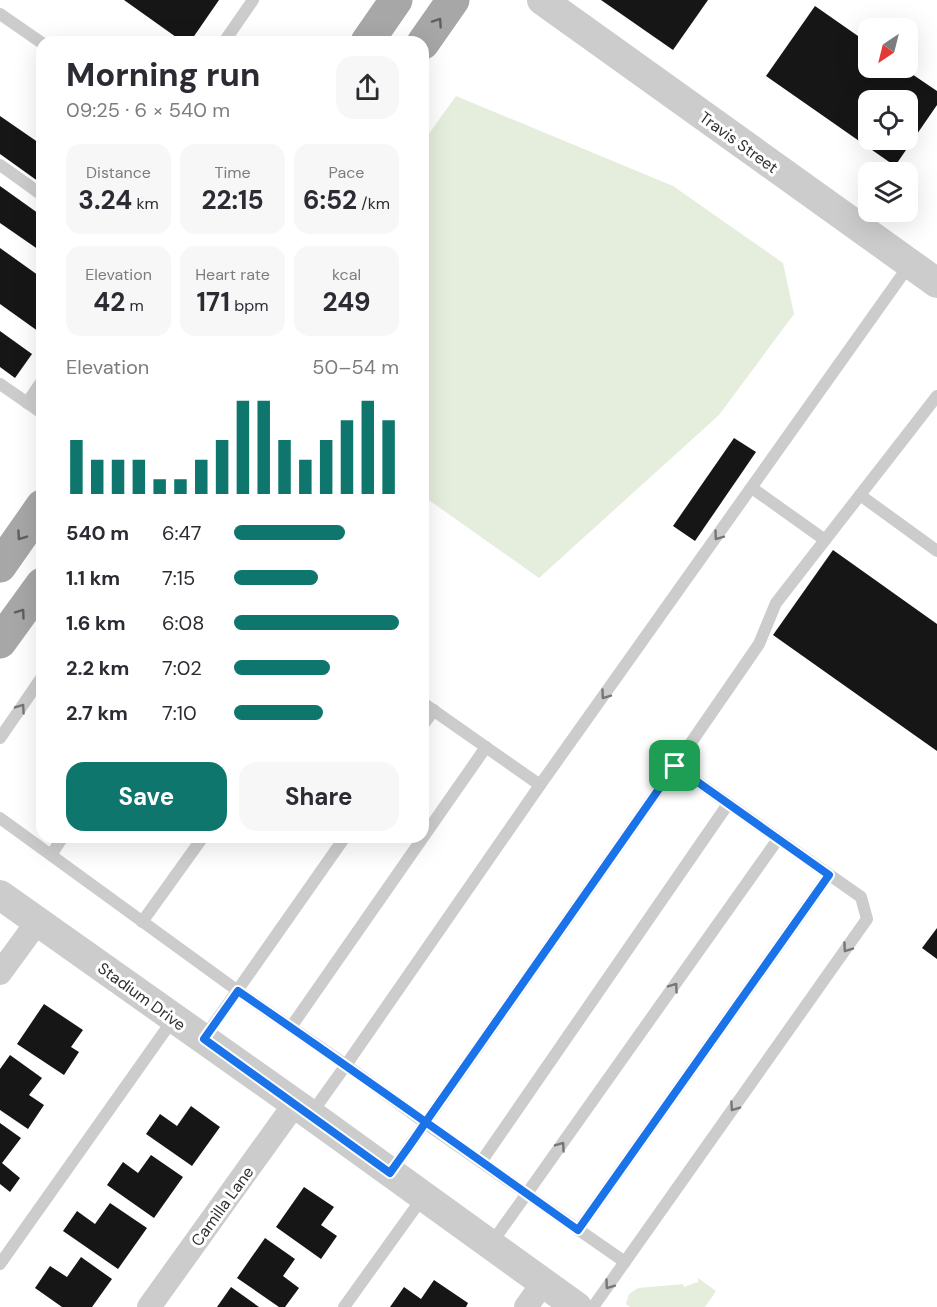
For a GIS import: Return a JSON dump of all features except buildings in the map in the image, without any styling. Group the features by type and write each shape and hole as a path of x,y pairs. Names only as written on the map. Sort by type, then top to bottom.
{"main road":[{"path":"371,36 396,0"},
{"path":"428,36 453,0"},
{"path":"0,566 36,515"},
{"path":"0,642 36,592"}],"street":[{"name":"Travis Street","path":"542,0 937,284"},
{"name":"Stadium Drive","path":"0,895 577,1307"},
{"path":"0,973 38,921"},
{"name":"Camilla Lane","path":"149,1307 302,1110"},
{"path":"526,1307 543,1283"}],"lane":[{"path":"228,36 253,0"},
{"path":"0,14 36,39"},
{"path":"0,165 36,191"},
{"path":"302,1110 346,1065 540,785 910,264"},
{"path":"0,384 36,409"},
{"path":"27,403 36,390"},
{"path":"390,1173 759,644 776,603 937,396"},
{"path":"752,488 825,540"},
{"path":"860,495 937,551"},
{"path":"0,738 36,686"},
{"path":"429,707 540,785"},
{"path":"429,829 486,747"},
{"path":"593,1307 867,919 861,897 675,766"},
{"path":"481,1162 728,804"},
{"path":"0,818 238,991 625,1262"},
{"path":"490,1245 778,839"},
{"path":"51,855 59,843"},
{"path":"142,922 199,843"},
{"path":"204,1039 341,843"},
{"path":"291,1028 419,843"},
{"path":"578,1230 829,875"},
{"path":"0,1264 174,1018"},
{"path":"344,1307 423,1197"}],"green space":[{"path":"456,96 673,186 783,263 794,314 719,415 539,578 429,500 429,134"},
{"path":"698,1278 716,1291 705,1307 630,1307 626,1304 629,1294 638,1288 683,1284 684,1287 698,1282"}],"route":[{"path":"675,766 425,1123 416,1137 390,1173 204,1039 238,991 346,1065 425,1123 578,1230 829,875 675,766"}]}
